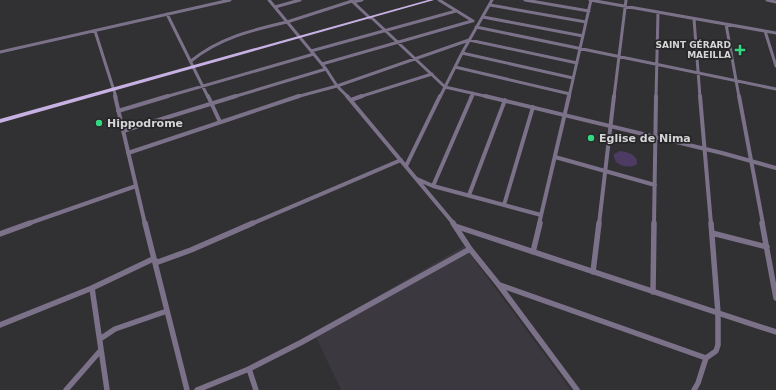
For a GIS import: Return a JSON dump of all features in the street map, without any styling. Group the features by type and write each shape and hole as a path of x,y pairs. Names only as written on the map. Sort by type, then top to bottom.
{"main road":[{"path":"0,121 432,0"}],"street":[{"path":"0,52 230,0"},
{"path":"269,0 326,68 337,86 351,100 455,226 470,249 499,285 577,390"},
{"path":"275,7 300,0"},
{"path":"191,61 206,48 227,37 287,22 352,1 362,0"},
{"path":"439,0 472,21 477,26 580,49 776,89"},
{"path":"406,166 462,53 492,0"},
{"path":"525,0 589,11"},
{"path":"533,252 591,0 776,33"},
{"path":"593,272 626,0"},
{"path":"767,0 776,2"},
{"path":"352,1 386,30 445,87 704,148 776,168"},
{"path":"490,5 586,22"},
{"path":"118,111 386,30 456,11"},
{"path":"653,292 658,12"},
{"path":"167,14 180,44 204,86 220,122"},
{"path":"482,17 583,36"},
{"path":"694,18 718,314 718,345 716,351 706,358 698,383 694,390"},
{"path":"322,64 472,21"},
{"path":"726,24 776,298"},
{"path":"95,31 114,90 153,259 187,390"},
{"path":"765,31 776,66"},
{"path":"128,153 220,122 337,86 469,40 577,63"},
{"path":"771,51 776,52"},
{"path":"462,53 573,78"},
{"path":"455,67 570,94"},
{"path":"123,131 326,68"},
{"path":"351,100 432,74"},
{"path":"434,186 473,93"},
{"path":"469,195 505,100"},
{"path":"504,205 533,107"},
{"path":"555,157 655,185"},
{"path":"153,259 158,262 182,254 401,160"},
{"path":"416,178 434,186 542,215"},
{"path":"0,234 136,186"},
{"path":"455,226 776,332"},
{"path":"712,233 767,247"},
{"path":"197,390 249,369 302,342 470,249"},
{"path":"0,325 92,288 153,259"},
{"path":"499,285 706,358"},
{"path":"92,288 107,390"},
{"path":"100,339 112,330 125,324 141,319 154,318 167,311"},
{"path":"66,390 101,350"},
{"path":"249,369 256,390"}],"shaded area":[{"path":"620,151 634,156 637,164 630,167 618,164 614,158 614,154"},
{"path":"464,246 571,390 341,390 314,333"}],"place":[{"name":"SAINT GÉRARD MAEILLA","path":"740,50"},
{"name":"Hippodrome","path":"99,123"},
{"name":"Eglise de Nima","path":"591,138"}]}
